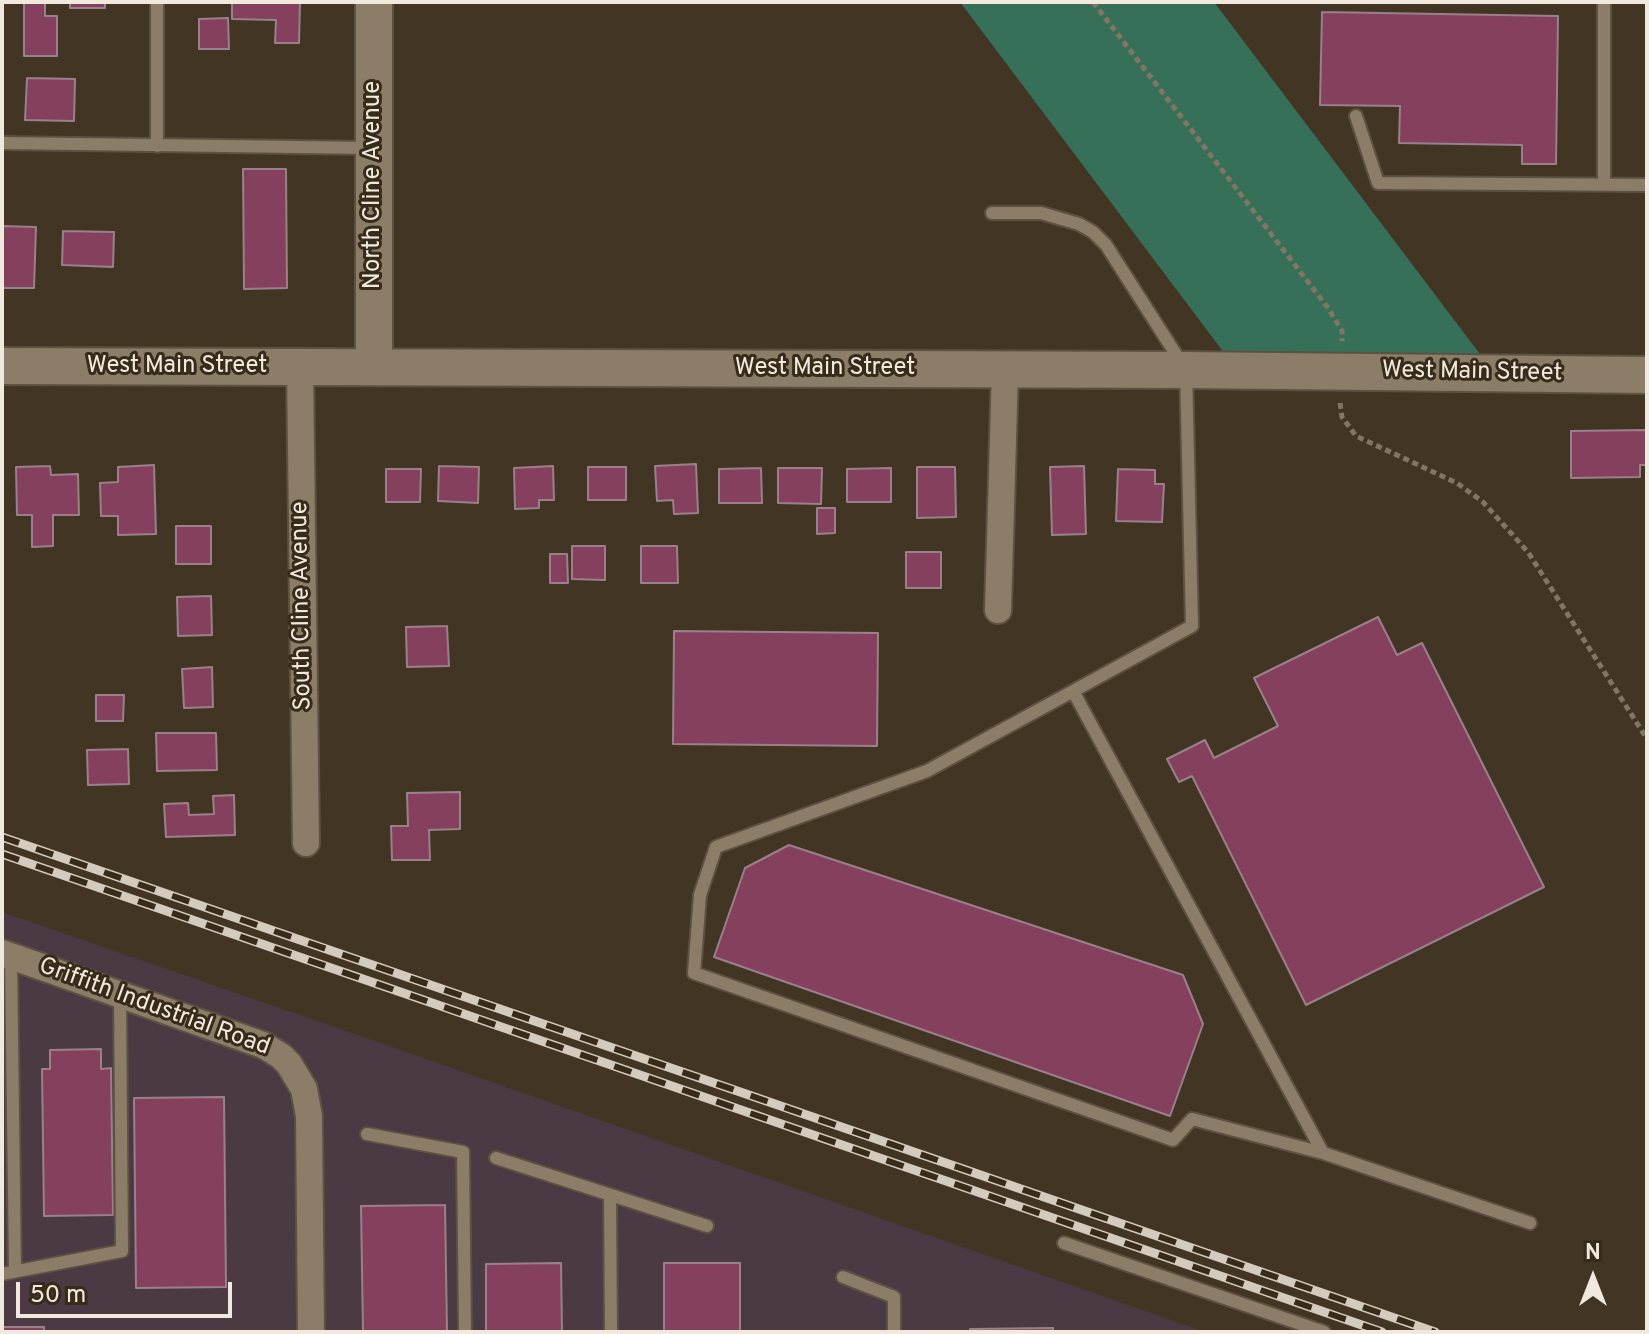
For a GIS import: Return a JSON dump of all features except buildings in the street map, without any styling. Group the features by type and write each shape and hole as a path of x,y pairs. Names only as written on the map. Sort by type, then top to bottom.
{"street":[{"name":"North Cline Avenue","path":"374,2 374,367"},
{"name":"West Main Street","path":"2,366 1186,370 1647,375"},
{"name":"South Cline Avenue","path":"300,368 306,843"},
{"path":"998,610 1005,370"},
{"name":"Griffith Industrial Road","path":"6,954 263,1045 281,1056 298,1076 308,1101 309,1116 311,1332"}],"lane":[{"path":"157,2 157,146"},
{"path":"1604,2 1604,184"},
{"path":"1356,116 1378,183 1647,185"},
{"path":"2,143 374,148"},
{"path":"992,213 1041,213 1079,224 1093,232 1106,245 1186,370 1192,626 927,771 716,847 700,895 694,973 1173,1140 1192,1119 1323,1153 1530,1223"},
{"path":"1073,691 1323,1153"},
{"path":"6,954 8,1273 122,1251 120,994"},
{"path":"367,1134 463,1152 465,1332"},
{"path":"496,1158 707,1226"},
{"path":"610,1195 611,1332"},
{"path":"1064,1243 1324,1332"},
{"path":"843,1277 894,1297 894,1332"}],"path":[{"path":"1093,2 1328,308 1342,331"},
{"path":"1340,406 1342,417 1356,436 1457,483 1483,502 1528,552 1647,739"}],"shaded area":[{"path":"2,912 352,1033 1205,1332 2,1332"}],"green space":[{"path":"960,2 1214,2 1495,374 1237,370"}],"railway":[{"path":"2,837 1435,1332"},
{"path":"2,854 1382,1332"}]}
